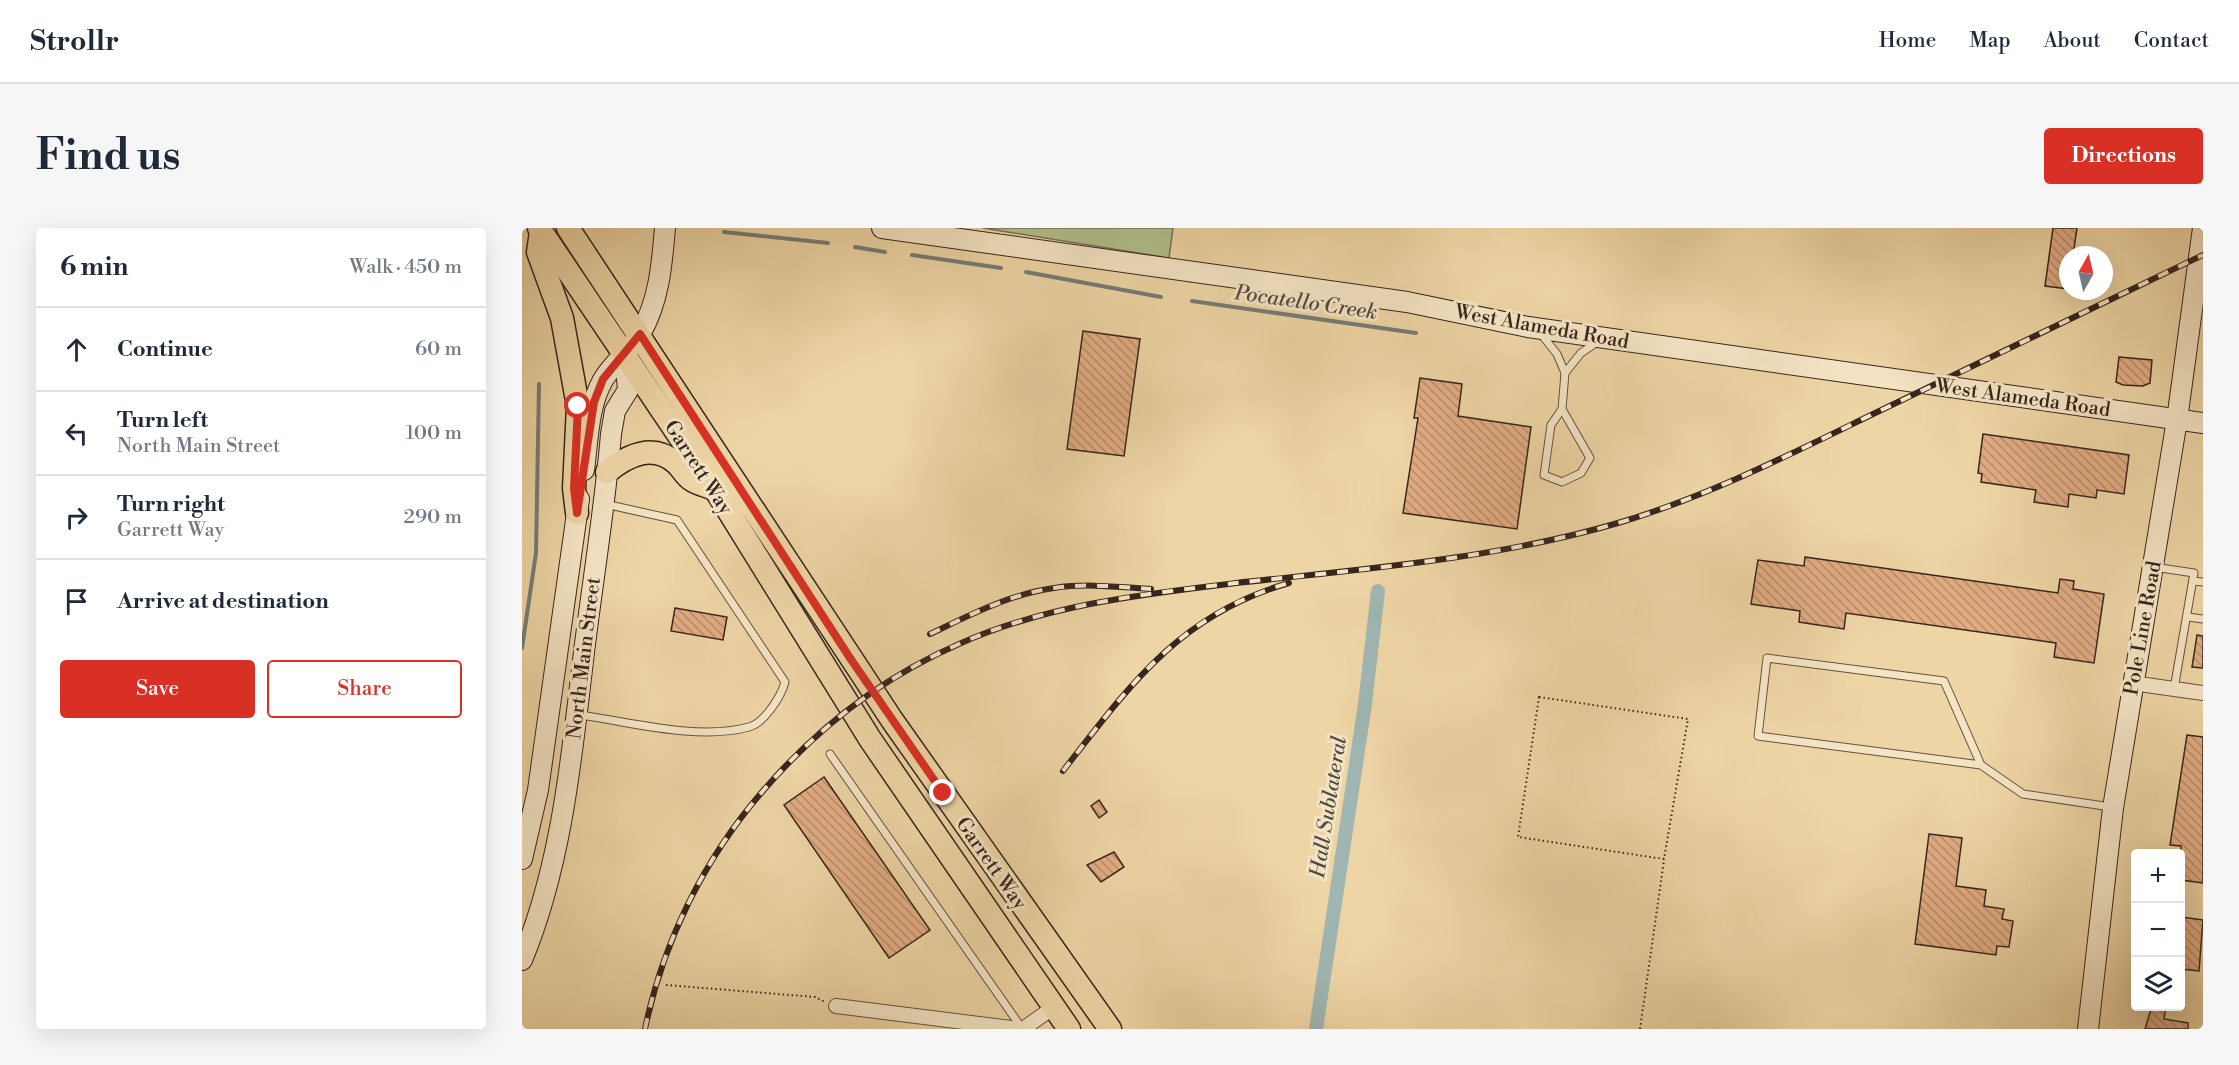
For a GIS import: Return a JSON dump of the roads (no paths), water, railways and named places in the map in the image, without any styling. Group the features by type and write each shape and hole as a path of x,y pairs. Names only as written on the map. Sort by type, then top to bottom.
{"main road":[{"name":"Garrett Way","path":"568,228 640,334 880,703 1110,1029"},
{"name":"North Main Street","path":"522,858 538,790 594,402 603,379 640,334 653,306 661,272 665,228"},
{"name":"West Alameda Road","path":"882,228 1407,302 1535,327 1606,338 2203,423"},
{"name":"Pole Line Road","path":"2088,1029 2113,808 2132,682 2193,324 2203,228"},
{"name":"Garrett Way","path":"540,229 715,489 870,739 1069,1029"},
{"path":"540,229 538,252 548,274 562,318 578,406 574,488 577,513"},
{"name":"North Main Street","path":"522,960 532,936 549,878 564,793 577,715 615,411 628,390 625,355"},
{"path":"607,472 621,460 641,452 654,452 677,463 690,479 715,489"},
{"path":"538,790 564,793"}],"street":[{"path":"2132,682 2203,693"},
{"path":"836,1006 1022,1029 1054,1007"}],"lane":[{"path":"1535,327 1557,354 1565,374 1562,409 1551,425 1544,475 1562,482 1581,473 1590,458 1562,409"},
{"path":"1565,374 1588,346 1606,338"},
{"path":"577,715 706,733 751,727 776,703 785,682 676,520 603,504"},
{"path":"2152,567 2194,573 2174,689"},
{"path":"2193,581 2203,582"},
{"path":"2188,617 2203,619"},
{"path":"1981,765 1944,681 1767,658 1758,736 1981,765 2023,795 2113,808"},
{"path":"830,754 1022,1029"}],"waterway":[{"name":"Pocatello Creek","path":"724,232 828,243"},
{"name":"Pocatello Creek","path":"855,247 885,252"},
{"name":"Pocatello Creek","path":"912,255 1001,268"},
{"name":"Pocatello Creek","path":"1026,272 1161,297"},
{"name":"Pocatello Creek","path":"1192,301 1416,333"},
{"name":"Pocatello Creek","path":"522,648 536,553 539,384"},
{"name":"Hall Sublateral","path":"1316,1029 1365,704 1378,591"}],"railway":[{"path":"645,1029 663,965 688,903 704,873 741,818 783,769 828,726 878,689 931,657 992,631 1060,610 1166,592 1477,554 1571,535 1651,513 1778,460 2203,255"},
{"path":"1063,771 1135,682 1187,634 1217,614 1251,596 1289,583"},
{"path":"930,634 990,606 1038,591 1078,586 1151,589"}]}
